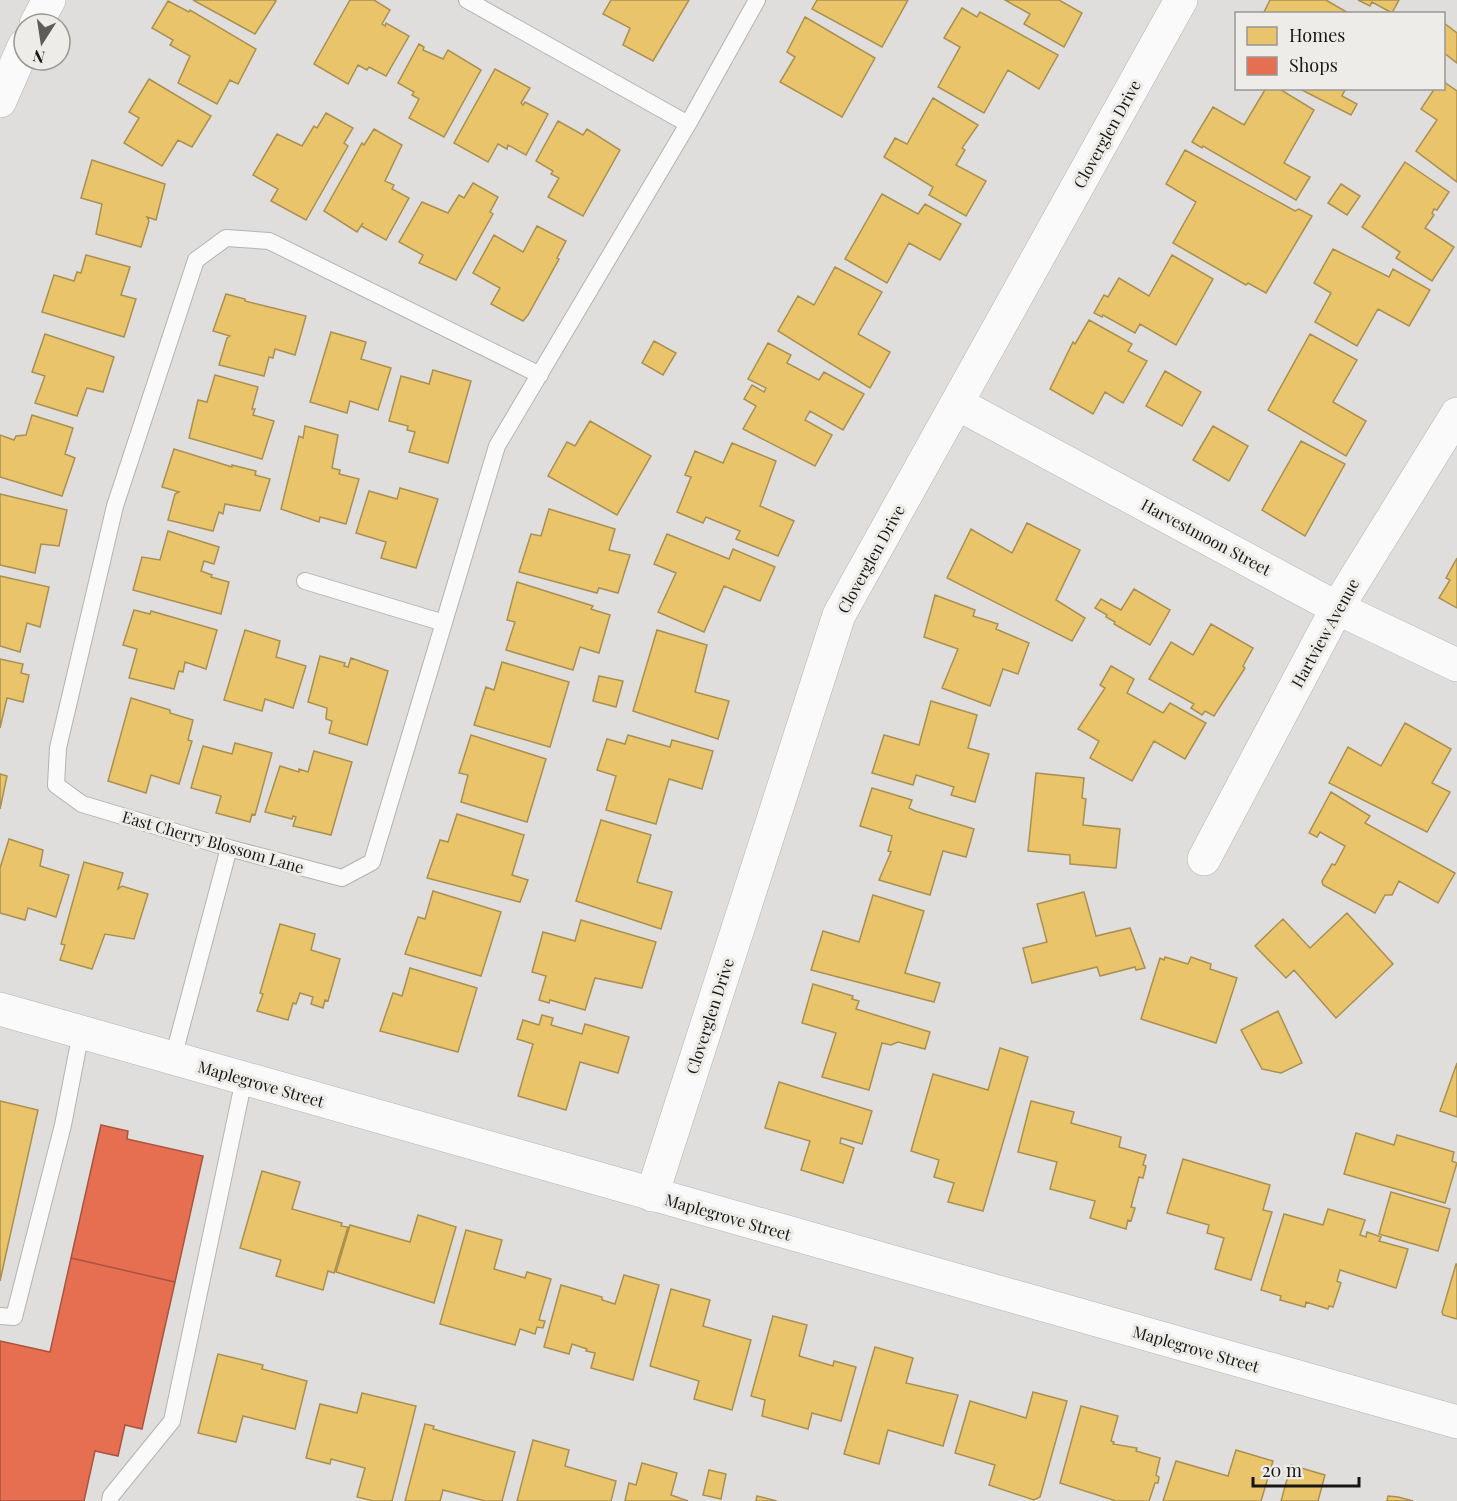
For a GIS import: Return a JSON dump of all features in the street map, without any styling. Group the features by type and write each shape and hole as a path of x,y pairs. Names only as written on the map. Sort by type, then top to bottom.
{"street":[{"name":"Cloverglen Drive","path":"652,1195 839,615 1181,0"},
{"path":"0,101 13,72"},
{"name":"Harvestmoon Street","path":"958,404 1337,608 1457,664"},
{"name":"Hartview Avenue","path":"1204,859 1337,608 1457,414"},
{"name":"Maplegrove Street","path":"0,1009 1457,1422"}],"lane":[{"path":"467,0 688,124"},
{"path":"305,581 444,623 497,446 688,124 757,0"},
{"name":"East Cherry Blossom Lane","path":"444,623 372,862 342,878 229,849 82,804 56,785 58,748 115,506 196,260 226,238 269,242 540,375"},
{"path":"173,1058 229,849"},
{"path":"7,1316 63,1125 81,1032"},
{"path":"110,1501 111,1496 172,1421 244,1079"}],"building: Homes":[{"path":"193,0 274,0 276,1 255,34"},
{"path":"350,0 374,0 390,10 382,24 385,26 386,23 409,36 386,76 369,67 367,70 358,65 348,84 314,64"},
{"path":"611,0 689,0 653,61 623,45 630,28 603,14"},
{"path":"817,0 908,0 882,47 812,9"},
{"path":"1005,0 1059,0 1082,13 1064,47 1024,24 1030,14"},
{"path":"1270,0 1326,0 1347,12 1264,12"},
{"path":"1358,0 1399,0 1393,12 1372,2 1370,6"},
{"path":"168,1 189,12 190,10 256,49 238,84 230,80 217,104 178,83 190,56 170,45 173,40 152,28"},
{"path":"962,8 977,17 980,12 1058,55 1039,89 1008,70 984,113 938,87 960,47 944,38"},
{"path":"805,17 875,58 842,117 780,82 795,57 787,52"},
{"path":"1445,24 1457,33 1457,63 1445,54"},
{"path":"419,44 424,47 423,50 443,59 448,50 481,70 444,137 409,118 419,99 412,95 414,92 398,83"},
{"path":"495,69 530,88 521,103 523,105 525,102 548,114 526,155 508,145 507,149 498,144 488,162 454,143"},
{"path":"149,79 211,116 192,147 178,140 162,166 124,143 139,118 129,112"},
{"path":"1445,83 1457,91 1457,182 1416,151 1437,120 1421,109 1434,90 1445,90"},
{"path":"1265,90 1281,90 1314,110 1284,163 1310,177 1296,200 1203,146 1202,148 1192,142 1213,107 1244,125"},
{"path":"1302,90 1345,90 1342,96 1357,104 1351,115"},
{"path":"933,98 978,125 962,148 965,150 956,165 986,181 966,216 929,195 933,187 884,157 895,138 907,144"},
{"path":"326,113 353,128 344,143 348,146 306,220 271,201 278,189 253,175 277,134 302,146 314,126 317,128"},
{"path":"558,121 583,135 587,129 620,150 583,216 548,197 559,178 551,174 553,171 536,161"},
{"path":"374,129 402,145 385,181 394,185 392,189 409,198 386,240 361,226 357,232 324,211 362,143 364,145"},
{"path":"1185,150 1295,211 1299,209 1312,216 1266,293 1248,283 1246,285 1173,243 1196,202 1166,184"},
{"path":"92,160 165,184 156,220 147,217 149,221 141,247 96,234 102,204 81,198"},
{"path":"1405,162 1449,192 1437,210 1434,209 1432,213 1434,215 1425,228 1454,247 1432,281 1396,258 1400,252 1362,227"},
{"path":"473,183 498,197 490,212 493,214 456,280 419,263 423,255 399,242 422,202 448,213 459,195 464,198"},
{"path":"1341,184 1360,196 1347,215 1328,203"},
{"path":"882,194 918,214 925,204 961,224 940,260 909,243 887,283 845,259"},
{"path":"537,226 566,241 557,258 559,259 523,321 491,304 500,288 473,273 494,235 523,252"},
{"path":"1333,249 1389,277 1393,269 1430,290 1409,326 1378,309 1357,346 1315,322 1331,293 1314,283"},
{"path":"86,255 130,267 121,295 136,299 124,337 42,312 54,275 74,281 77,272 81,273"},
{"path":"1172,255 1213,279 1176,345 1140,324 1135,333 1103,315 1102,317 1094,313 1104,295 1108,297 1119,278 1149,296"},
{"path":"835,267 882,292 858,334 890,352 870,388 778,331 798,296 814,305"},
{"path":"226,294 306,316 295,355 275,349 273,358 269,357 264,376 219,365 227,338 230,336 213,331"},
{"path":"1089,320 1132,344 1128,351 1147,361 1123,403 1105,392 1093,414 1050,389 1073,342 1075,344"},
{"path":"331,332 366,342 361,359 391,368 378,410 350,401 347,413 310,402"},
{"path":"45,334 114,357 103,392 87,388 77,416 35,403 45,376 32,372"},
{"path":"1310,334 1357,360 1333,402 1366,421 1346,456 1268,410"},
{"path":"654,341 676,353 663,375 642,363"},
{"path":"768,343 791,355 787,363 819,380 824,372 864,394 843,430 810,411 805,420 832,435 815,466 743,429 756,406 744,399 752,385 764,392 766,388 748,379"},
{"path":"433,370 471,381 448,463 409,452 415,432 407,430 408,426 389,421 401,376 429,384"},
{"path":"1165,371 1201,392 1182,426 1146,406"},
{"path":"215,375 258,387 252,409 255,409 253,415 274,421 262,459 189,438 198,400 207,402"},
{"path":"32,415 73,428 65,454 75,458 62,496 0,477 0,435 14,440 16,436 26,435"},
{"path":"590,421 651,456 617,515 548,476 567,442 575,446"},
{"path":"305,426 338,435 332,468 340,470 339,474 359,479 346,524 320,517 319,522 281,509 299,436 303,438"},
{"path":"1213,426 1248,446 1229,481 1193,460"},
{"path":"1301,441 1345,464 1305,536 1262,510"},
{"path":"732,443 776,461 760,506 794,521 778,556 736,539 740,531 706,517 703,523 677,512 691,477 685,475 695,451 723,463"},
{"path":"174,449 232,467 232,465 256,471 255,475 270,479 260,511 225,504 223,514 219,512 213,531 168,520 175,494 179,492 162,487"},
{"path":"400,488 438,499 416,568 381,558 386,542 356,533 369,491 397,499"},
{"path":"0,494 67,510 59,546 41,544 35,573 0,565"},
{"path":"549,509 615,529 609,550 630,555 618,593 599,588 597,593 519,572 531,534 541,536"},
{"path":"1027,523 1080,550 1056,600 1085,618 1072,641 947,578 971,529 1012,553"},
{"path":"168,531 219,547 214,564 204,561 201,571 212,575 211,577 229,582 221,614 133,590 142,557 160,560"},
{"path":"667,534 729,559 733,549 775,567 760,601 724,586 704,632 658,612 676,573 654,564"},
{"path":"1457,558 1457,608 1439,598 1450,580 1446,578"},
{"path":"0,576 49,587 40,627 27,623 20,652 0,646"},
{"path":"517,582 593,606 591,609 610,615 599,653 580,647 573,670 506,650 515,622 507,620"},
{"path":"1134,589 1170,610 1150,645 1114,624 1115,622 1106,617 1107,615 1095,608 1101,599 1121,610"},
{"path":"935,595 975,610 973,616 998,624 996,629 1029,643 1018,674 1003,669 990,706 942,688 958,649 924,637"},
{"path":"134,610 150,614 151,611 217,630 206,669 185,662 183,672 179,671 174,689 129,678 137,649 123,645"},
{"path":"1211,624 1253,648 1243,666 1245,668 1214,716 1205,711 1202,715 1191,708 1194,704 1149,679 1171,642 1193,655"},
{"path":"245,630 280,641 276,657 306,666 293,708 265,699 262,711 224,700"},
{"path":"657,630 707,645 695,692 729,701 718,739 633,711"},
{"path":"320,656 345,663 344,666 348,667 351,658 388,671 367,745 329,733 332,721 326,719 327,708 308,702"},
{"path":"0,659 23,664 21,673 29,675 23,702 7,698 0,728"},
{"path":"502,662 569,682 550,747 474,725 486,687 494,690"},
{"path":"1111,666 1134,679 1127,693 1163,713 1170,703 1206,723 1185,759 1154,741 1132,781 1090,758 1099,741 1078,729 1105,688 1100,685"},
{"path":"599,676 623,681 616,707 593,701"},
{"path":"131,698 193,720 188,740 192,741 179,784 151,775 146,793 108,781"},
{"path":"931,701 977,715 968,748 989,754 975,802 951,795 954,787 916,775 913,785 872,773 884,735 919,745"},
{"path":"1405,723 1451,749 1432,783 1450,792 1427,832 1329,783 1348,747 1381,766"},
{"path":"471,735 546,759 527,822 461,802 468,775 459,773"},
{"path":"628,735 670,747 672,740 713,751 702,789 669,779 656,824 606,810 616,776 597,770 607,739 625,744"},
{"path":"235,743 272,753 255,815 252,814 250,822 216,813 221,796 191,788 203,746 232,754"},
{"path":"314,751 352,762 331,835 293,826 296,817 293,816 292,819 265,812 280,766 299,772 299,769 308,772"},
{"path":"1036,773 1084,778 1082,798 1086,799 1083,825 1120,829 1116,868 1070,864 1070,855 1028,851"},
{"path":"0,774 7,776 0,809"},
{"path":"872,788 912,800 909,808 915,811 974,829 966,857 943,851 930,895 879,880 891,852 888,851 892,836 860,826"},
{"path":"1331,792 1370,816 1365,823 1455,873 1438,903 1399,881 1392,895 1385,895 1375,913 1323,885 1322,881 1332,864 1335,865 1345,846 1320,832 1317,837 1309,833"},
{"path":"457,814 524,835 512,875 528,880 520,902 427,878 440,840 448,842"},
{"path":"601,820 651,835 637,882 672,892 661,929 576,901"},
{"path":"9,839 43,850 40,866 69,875 56,917 28,908 25,920 0,913 0,868"},
{"path":"84,862 123,873 118,889 122,886 148,894 134,939 105,934 92,969 60,960 65,945 61,944"},
{"path":"433,891 501,912 481,976 405,954 418,917 425,919"},
{"path":"1084,892 1096,936 1130,928 1145,968 1136,970 1135,967 1100,976 1097,967 1032,983 1023,948 1047,942 1037,904"},
{"path":"873,895 924,911 905,973 940,983 934,1002 811,970 823,931 859,942"},
{"path":"1347,913 1393,964 1336,1018 1294,970 1286,978 1255,946 1283,919 1310,948"},
{"path":"581,920 656,942 642,988 595,978 585,1010 550,1000 549,1003 539,1000 546,976 532,972 543,932 575,941"},
{"path":"280,924 315,934 311,950 340,959 328,1001 325,1000 323,1008 311,1004 313,997 300,993 296,1004 293,1003 288,1020 257,1011"},
{"path":"1165,957 1188,964 1191,957 1211,964 1210,969 1237,978 1216,1043 1141,1019 1160,958 1164,960"},
{"path":"410,968 477,988 458,1052 380,1031 393,993 402,996"},
{"path":"813,984 853,996 852,999 859,1001 856,1009 930,1032 925,1049 898,1042 891,1045 882,1043 869,1090 822,1077 836,1033 802,1023"},
{"path":"1278,1011 1302,1063 1281,1073 1262,1069 1241,1030"},
{"path":"542,1015 553,1018 551,1025 582,1034 585,1024 629,1037 618,1073 580,1062 566,1110 518,1096 533,1044 517,1039 523,1020 539,1025"},
{"path":"1000,1048 1028,1057 983,1211 948,1202 954,1183 934,1177 939,1160 911,1151 933,1074 988,1090"},
{"path":"1457,1063 1457,1117 1440,1111"},
{"path":"779,1082 872,1111 862,1144 841,1138 840,1143 854,1148 843,1183 801,1170 810,1141 765,1128"},
{"path":"0,1101 38,1110 0,1281"},
{"path":"1031,1101 1074,1112 1071,1123 1121,1137 1119,1147 1146,1155 1143,1178 1139,1177 1131,1207 1135,1208 1126,1229 1090,1218 1095,1201 1050,1189 1057,1162 1018,1152"},
{"path":"1356,1133 1394,1145 1397,1135 1454,1152 1452,1161 1457,1163 1445,1203 1344,1174"},
{"path":"1183,1159 1270,1185 1263,1210 1272,1212 1251,1280 1215,1269 1224,1238 1207,1233 1209,1225 1167,1213"},
{"path":"262,1171 300,1182 292,1209 342,1223 341,1226 348,1227 334,1273 328,1271 323,1290 276,1276 281,1260 240,1248"},
{"path":"1391,1192 1450,1209 1438,1251 1379,1234"},
{"path":"1328,1209 1365,1220 1360,1235 1366,1237 1367,1232 1381,1237 1379,1241 1408,1249 1396,1288 1340,1270 1337,1281 1341,1283 1333,1307 1329,1306 1328,1309 1306,1302 1305,1307 1280,1300 1281,1296 1261,1290 1284,1214 1323,1225"},
{"path":"418,1215 456,1227 434,1303 336,1272 350,1225 410,1242"},
{"path":"466,1230 502,1240 494,1269 525,1278 527,1272 551,1279 539,1320 545,1321 543,1328 537,1327 535,1334 520,1329 515,1345 440,1324"},
{"path":"1456,1264 1457,1319 1443,1315 1442,1312"},
{"path":"624,1275 659,1285 633,1380 591,1368 595,1353 586,1351 587,1349 572,1344 569,1354 544,1347 561,1285 602,1297 602,1300 615,1304"},
{"path":"671,1289 710,1300 703,1326 751,1340 732,1410 694,1399 699,1381 650,1366"},
{"path":"773,1316 807,1325 799,1356 833,1366 834,1361 856,1367 841,1421 812,1413 808,1429 762,1416 765,1400 751,1396"},
{"path":"875,1347 913,1358 906,1383 958,1395 943,1446 888,1430 879,1464 844,1454"},
{"path":"218,1354 263,1365 262,1369 307,1381 295,1429 243,1416 236,1442 198,1433"},
{"path":"1033,1392 1067,1401 1040,1497 1034,1500 989,1485 995,1465 955,1453 970,1401 1026,1418"},
{"path":"362,1393 416,1406 392,1501 373,1501 357,1497 365,1468 331,1459 330,1464 306,1458 320,1404 357,1413"},
{"path":"1081,1406 1118,1416 1111,1441 1114,1442 1113,1444 1137,1448 1136,1451 1160,1458 1156,1475 1159,1477 1158,1483 1155,1483 1149,1501 1116,1501 1060,1483"},
{"path":"425,1424 434,1426 433,1429 515,1452 502,1501 485,1501 443,1490 440,1501 405,1501"},
{"path":"533,1440 569,1450 565,1466 616,1481 611,1501 517,1501"},
{"path":"1236,1450 1273,1461 1261,1501 1163,1501 1176,1461 1228,1476"},
{"path":"642,1463 677,1473 671,1495 688,1501 625,1501 629,1483 636,1485"},
{"path":"1291,1465 1325,1475 1318,1501 1281,1501"},
{"path":"709,1470 726,1474 721,1499 703,1495"},
{"path":"757,1496 777,1501 756,1501"},
{"path":"1388,1496 1398,1497 1413,1501 1387,1501"}],"building: Shops":[{"path":"101,1125 128,1131 127,1139 203,1156 175,1282 71,1258"},
{"path":"71,1258 175,1282 142,1429 125,1425 118,1456 95,1451 84,1501 0,1501 0,1341 50,1352"}]}
